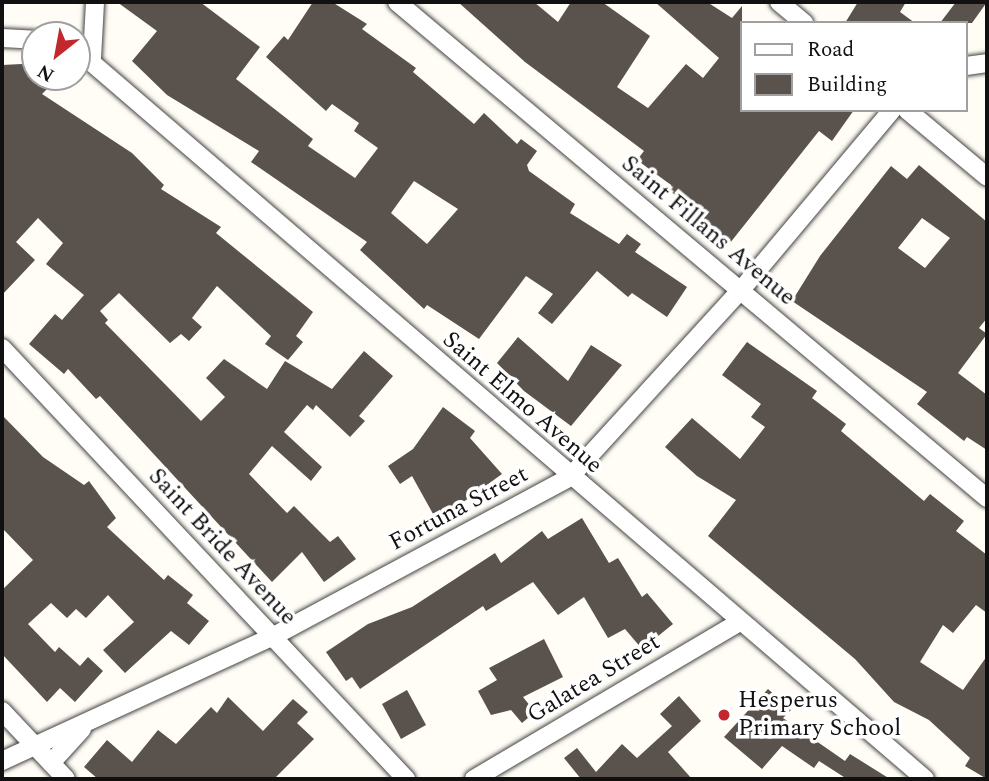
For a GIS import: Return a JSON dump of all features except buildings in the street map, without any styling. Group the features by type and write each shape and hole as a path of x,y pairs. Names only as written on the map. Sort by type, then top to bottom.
{"street":[{"path":"91,21 95,2"},
{"name":"Saint Fillans Avenue","path":"397,2 987,498"},
{"path":"779,2 802,21"},
{"path":"2,38 21,39"},
{"name":"Saint Elmo Avenue","path":"91,60 738,622 925,779"},
{"path":"968,66 987,63"},
{"name":"Fortuna Street","path":"2,761 85,726 272,637 570,477 741,290 890,112"},
{"path":"909,112 987,177"},
{"name":"Saint Bride Avenue","path":"2,348 406,779"},
{"name":"Galatea Street","path":"474,779 738,622"},
{"path":"2,711 66,779"},
{"name":"Fortuna Street","path":"51,764 85,726"}],"place":[{"name":"Hesperus Primary School","path":"724,715"}]}
